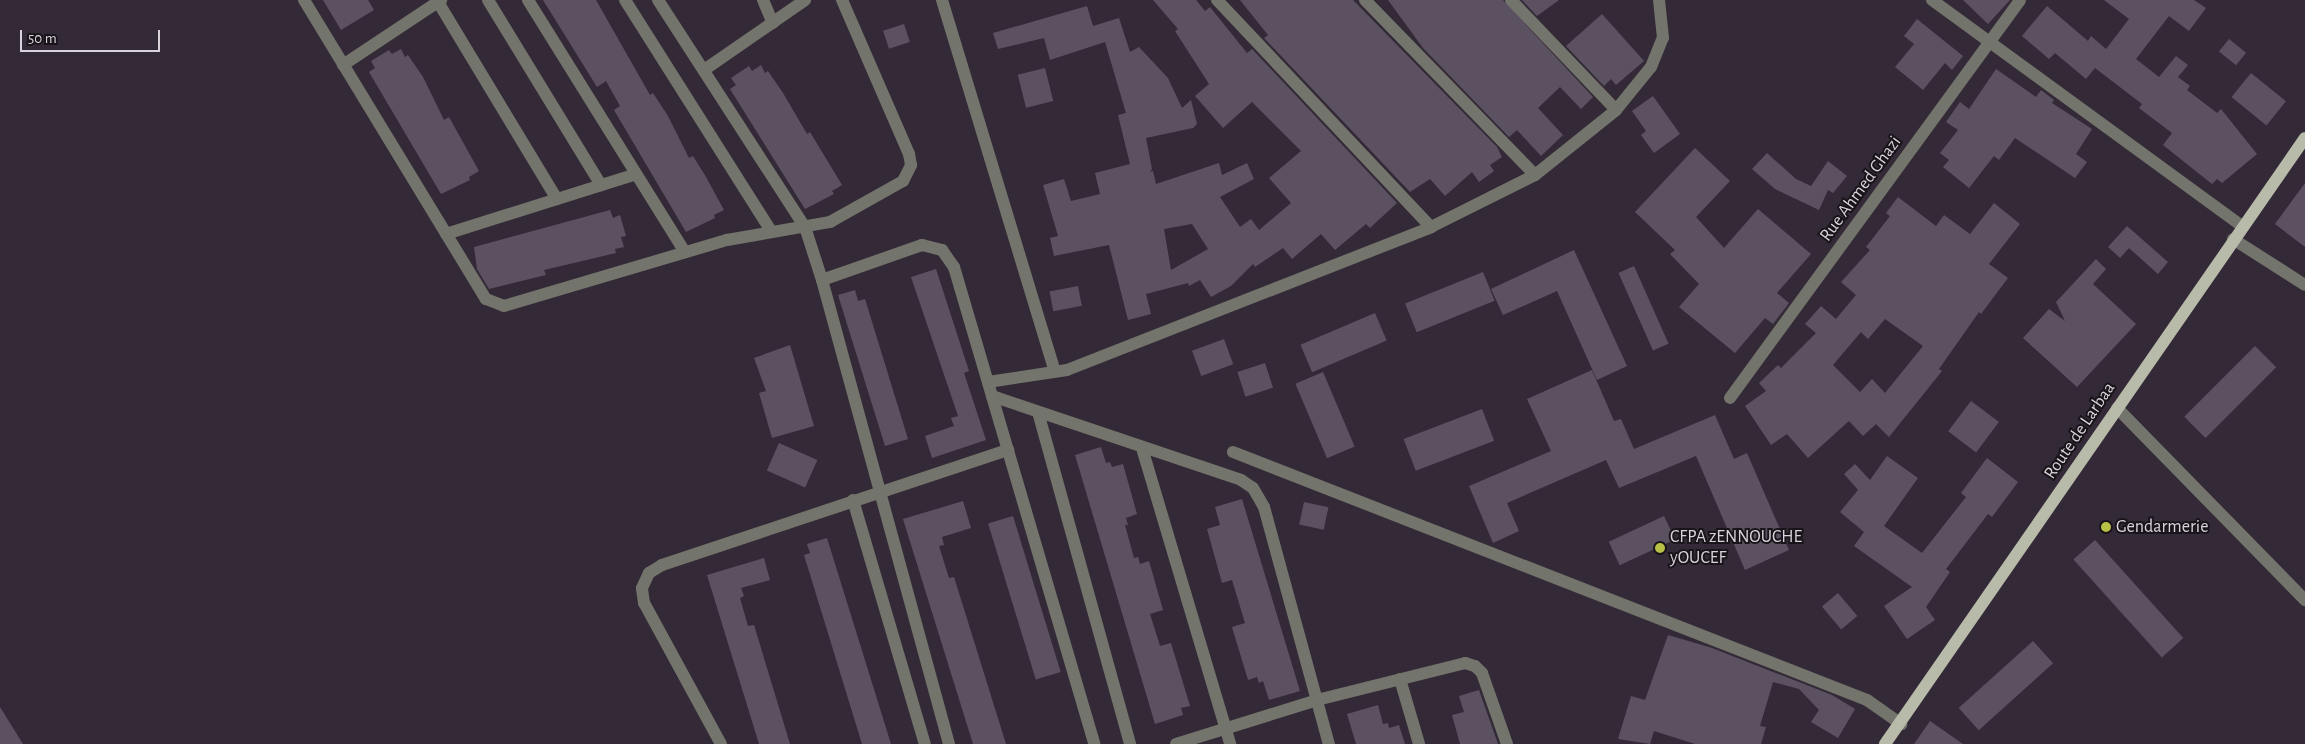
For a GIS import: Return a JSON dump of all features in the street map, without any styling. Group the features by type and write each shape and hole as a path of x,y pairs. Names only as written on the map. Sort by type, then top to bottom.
{"main road":[{"name":"Route de Larbaa","path":"1885,744 2242,226 2305,138"}],"street":[{"path":"304,0 486,299 498,305 510,304 685,252 771,231 804,227 850,214 903,181 911,166 909,154 842,0"},
{"path":"488,0 601,185"},
{"path":"528,0 685,252"},
{"path":"625,0 771,231"},
{"path":"658,0 804,227 822,280 949,744"},
{"path":"763,0 772,23"},
{"path":"704,70 805,0"},
{"path":"942,0 1055,371"},
{"path":"1217,0 1431,227"},
{"path":"1366,0 1535,175"},
{"path":"1511,0 1616,110"},
{"path":"988,382 1067,370 1431,227 1535,175 1616,110 1651,67 1664,38 1659,0"},
{"path":"1932,0 1988,43 2242,226"},
{"name":"Rue Ahmed Ghazi","path":"1730,398 2020,0"},
{"path":"343,65 432,3 557,199"},
{"path":"446,234 636,174"},
{"path":"2234,239 2305,285"},
{"path":"822,280 922,245 942,250 954,267 1094,744"},
{"path":"992,396 1241,480 1258,494 1329,744"},
{"path":"2117,408 2305,600"},
{"path":"1038,412 1130,744"},
{"path":"1142,448 1230,744"},
{"path":"721,744 644,603 645,580 662,565 1008,450"},
{"path":"1233,452 1867,700 1900,724"},
{"path":"853,500 925,744"},
{"path":"1176,744 1317,700 1460,664 1475,666 1485,678 1507,744"},
{"path":"1400,679 1419,744"}],"building":[{"path":"323,0 368,0 374,10 341,30"},
{"path":"543,0 596,0 650,95 653,93 668,116 689,158 693,156 706,177 724,210 714,215 715,218 686,232 614,110 620,106 606,81 597,87"},
{"path":"1153,0 1196,0 1205,11 1210,7 1247,53 1252,49 1397,203 1370,228 1366,224 1335,250 1321,234 1292,259 1283,248 1255,267 1253,264 1231,286 1211,297 1200,280 1189,286 1188,283 1146,294 1151,314 1128,320 1109,245 1054,256 1050,238 1058,236 1043,185 1064,179 1071,201 1100,194 1095,173 1130,164 1118,115 1126,113 1105,42 1050,60 1044,38 998,49 993,33 1087,6 1093,26 1119,18 1130,52 1139,47 1168,78 1182,108 1191,100 1197,124 1193,128 1146,138 1152,169 1150,172 1153,171 1156,184 1219,163 1222,175 1247,163 1254,179 1220,197 1240,227 1251,219 1259,230 1291,203 1269,178 1301,151 1252,102 1223,128 1195,96 1209,84 1175,31 1178,29","holes":["1192,224 1208,249 1171,270 1164,229"]},
{"path":"1240,0 1353,0 1497,147 1502,157 1490,165 1494,171 1479,182 1472,172 1445,196 1430,179 1410,192 1264,38 1268,35"},
{"path":"1388,0 1503,0 1593,97 1581,109 1560,87 1538,108 1563,135 1541,156 1517,130 1509,137 1423,48"},
{"path":"1522,0 1559,0 1537,16"},
{"path":"1963,0 2010,0 1988,24"},
{"path":"2104,0 2194,0 2206,8 2189,31 2169,16 2136,59 2159,77 2176,56 2188,65 2178,77 2190,86 2187,90 2217,113 2221,109 2257,154 2222,183 2217,179 2212,184 2163,145 2172,133 2139,108 2142,104 2095,68 2086,79 2055,53 2049,59 2022,36 2047,6 2088,41 2091,36 2106,49 2129,19"},
{"path":"1602,14 1644,61 1616,85 1611,79 1604,86 1566,46"},
{"path":"1917,19 1963,56 1952,70 1945,63 1923,90 1895,67 1914,44 1904,36"},
{"path":"904,24 910,42 889,49 883,31"},
{"path":"2229,39 2246,53 2236,65 2219,51"},
{"path":"401,49 405,57 408,55 423,77 444,120 449,117 479,171 469,177 470,180 441,194 369,72 375,68 371,61 389,50 392,54"},
{"path":"761,65 765,73 768,71 783,93 807,134 810,132 842,185 832,191 834,194 805,209 730,89 736,85 731,78 749,66 752,71"},
{"path":"1045,68 1053,101 1026,108 1018,75"},
{"path":"1996,69 2036,97 2041,90 2054,100 2052,103 2092,129 2076,154 2087,162 2075,178 2015,138 1999,160 1994,156 1969,188 1943,167 1949,160 1940,153 1958,130 1946,122 1960,102 1969,109"},
{"path":"2251,73 2286,101 2266,125 2231,97"},
{"path":"1653,96 1680,134 1654,153 1641,135 1646,131 1632,111"},
{"path":"1695,148 1730,181 1696,217 1724,248 1758,209 1811,254 1777,293 1789,303 1773,324 1765,318 1735,353 1679,307 1699,284 1670,254 1675,250 1635,212"},
{"path":"1767,153 1796,179 1811,186 1828,161 1847,176 1833,193 1828,190 1819,210 1775,189 1752,169"},
{"path":"2305,183 2305,247 2275,224"},
{"path":"1898,197 1936,226 1944,215 1970,234 1994,203 2020,224 1989,264 2008,278 1981,314 1979,312 1939,369 1942,371 1889,437 1876,424 1863,436 1849,421 1808,458 1787,434 1771,445 1745,406 1766,391 1759,383 1778,365 1781,368 1816,333 1805,324 1821,306 1836,319 1856,295 1841,282 1870,250 1866,247 1890,216 1886,213","holes":["1885,319 1923,346 1885,393 1872,379 1860,392 1833,365 1861,332 1868,339"]},
{"path":"610,210 613,218 620,215 626,236 621,237 624,247 615,249 616,253 544,270 546,275 489,289 477,269 474,247"},
{"path":"2127,226 2168,262 2158,274 2129,248 2120,258 2108,247"},
{"path":"1574,250 1627,366 1597,380 1557,291 1503,315 1491,289"},
{"path":"2096,259 2106,269 2093,284 2136,324 2077,387 2023,338 2049,309 2065,321 2056,302"},
{"path":"1634,266 1669,344 1653,351 1618,273"},
{"path":"936,269 969,371 964,373 986,440 932,458 925,436 954,426 951,418 958,416 911,277"},
{"path":"1483,272 1495,301 1417,332 1405,303"},
{"path":"1078,286 1082,306 1053,311 1050,292"},
{"path":"855,290 858,301 865,299 908,439 885,446 838,295"},
{"path":"1375,313 1387,341 1312,372 1300,345"},
{"path":"1224,339 1233,364 1201,376 1192,351"},
{"path":"790,345 814,426 772,438 759,393 766,391 754,358"},
{"path":"2255,346 2276,367 2206,438 2184,417"},
{"path":"1265,363 1273,388 1245,397 1237,372"},
{"path":"1592,370 1614,421 1621,419 1634,449 1715,415 1734,459 1747,453 1789,550 1745,570 1696,456 1619,488 1606,460 1507,503 1519,531 1493,543 1469,486 1551,451 1527,399"},
{"path":"1323,372 1355,447 1327,458 1295,384"},
{"path":"1971,401 1999,422 1976,452 1948,431"},
{"path":"1482,409 1494,441 1416,471 1404,439"},
{"path":"779,443 817,460 805,487 767,470"},
{"path":"1101,447 1106,463 1110,462 1112,467 1123,464 1137,514 1126,518 1128,525 1125,525 1134,558 1138,557 1140,564 1149,561 1163,610 1150,614 1160,646 1171,643 1190,706 1181,708 1183,715 1155,724 1075,455"},
{"path":"1887,456 1918,478 1884,526 1922,553 1966,497 1961,493 1987,458 2018,482 1992,517 1988,514 1946,569 1950,572 1926,607 1935,620 1907,639 1884,606 1912,587 1854,546 1864,532 1840,512 1858,490 1844,474 1855,464 1870,480"},
{"path":"1242,499 1300,691 1269,700 1263,681 1259,683 1257,677 1248,680 1232,627 1245,623 1232,580 1222,583 1207,529 1220,525 1215,507"},
{"path":"963,501 971,528 942,537 944,545 939,546 949,578 954,577 1006,744 973,744 903,519"},
{"path":"1304,502 1328,507 1324,530 1299,524"},
{"path":"1013,516 1061,672 1036,679 988,524"},
{"path":"1664,516 1675,540 1620,565 1609,542"},
{"path":"827,538 891,744 862,744 804,555 810,553 807,544"},
{"path":"2095,540 2183,638 2162,657 2073,559"},
{"path":"764,558 770,580 741,588 744,596 740,598 748,626 754,625 790,744 759,744 707,575"},
{"path":"1838,593 1857,616 1841,629 1822,606"},
{"path":"1668,635 1712,648 1832,695 1855,709 1838,738 1811,722 1819,710 1799,689 1773,682 1760,726 1766,727 1761,744 1695,744 1654,731 1650,744 1618,739 1631,696 1645,700"},
{"path":"2033,641 2053,663 1979,730 1959,708"},
{"path":"1479,690 1498,744 1460,744 1452,715 1464,712 1459,696"},
{"path":"1378,705 1383,724 1388,723 1389,728 1399,725 1405,744 1356,744 1347,714"},
{"path":"0,707 23,744 0,744"},
{"path":"1930,721 1963,744 1914,744"}],"place":[{"name":"Gendarmerie","path":"2106,527"},
{"name":"CFPA zENNOUCHE yOUCEF","path":"1660,548"}]}
